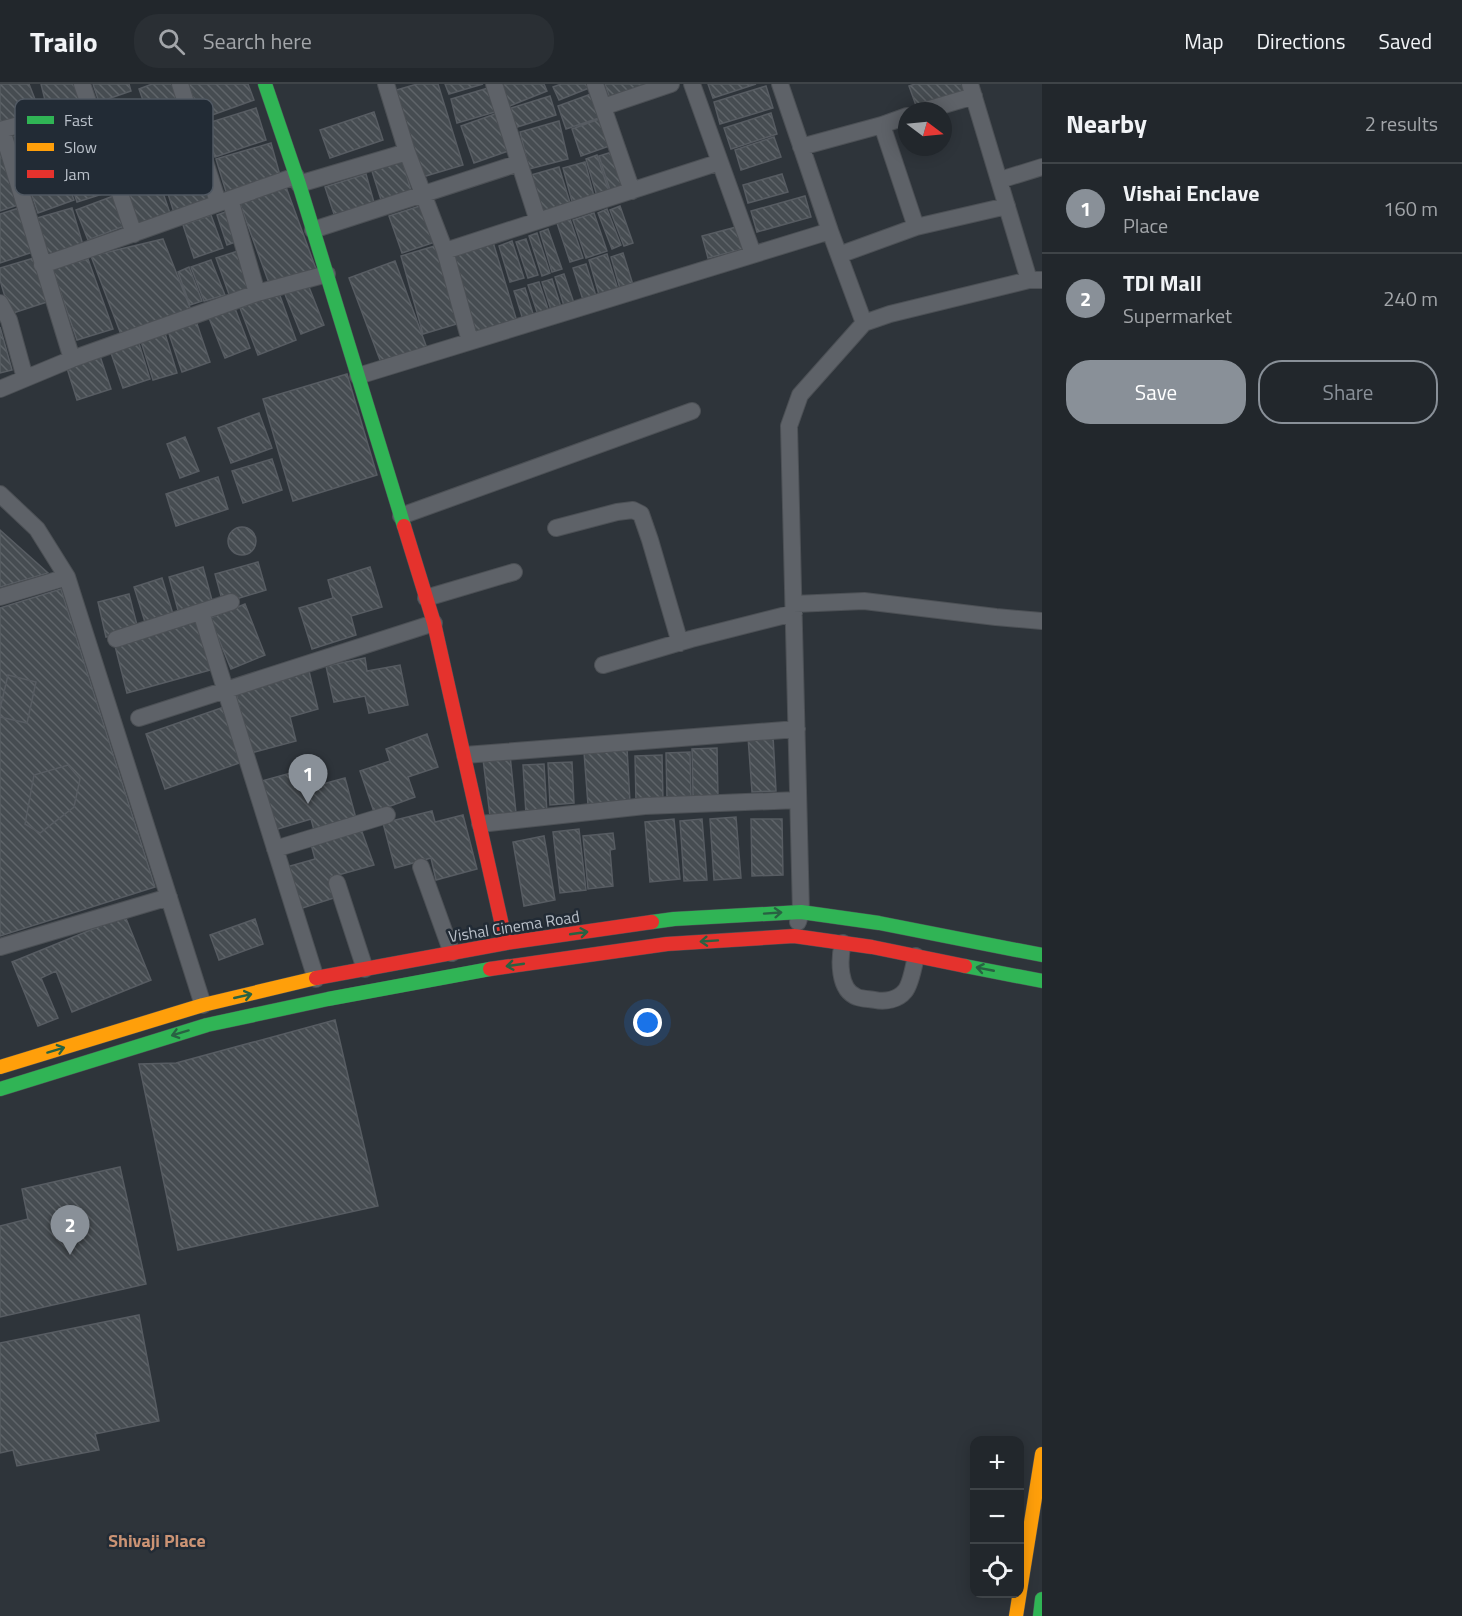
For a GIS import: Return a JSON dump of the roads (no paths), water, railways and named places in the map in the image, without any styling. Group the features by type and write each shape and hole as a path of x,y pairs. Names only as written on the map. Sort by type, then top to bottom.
{"street":[{"path":"82,84 87,99"},
{"path":"180,84 186,99"},
{"path":"265,84 327,274 434,623 506,943"},
{"path":"386,84 407,152 445,251 470,341"},
{"path":"494,84 538,221"},
{"path":"595,84 632,190"},
{"path":"603,107 671,84"},
{"path":"692,84 753,254"},
{"path":"780,84 864,323"},
{"path":"794,936 801,912 789,426 800,396 864,323 890,314 1035,280 1007,206 972,90 944,102"},
{"path":"801,147 882,126 898,120"},
{"path":"882,126 915,228"},
{"path":"1,130 15,176"},
{"path":"42,266 224,201 407,152"},
{"path":"445,251 720,162"},
{"path":"313,230 519,163"},
{"path":"999,180 1042,167"},
{"path":"213,172 257,293"},
{"path":"21,195 72,359"},
{"path":"121,195 134,234"},
{"path":"839,255 915,228 1007,206"},
{"path":"358,376 830,231"},
{"path":"0,389 72,359 257,293 327,274"},
{"path":"0,303 9,320 25,378"},
{"path":"401,516 692,411"},
{"path":"0,494 37,529 67,577 203,1005 207,1024"},
{"path":"556,528 617,512 633,510 641,514 680,643"},
{"path":"426,598 514,572"},
{"path":"0,597 67,577"},
{"path":"603,665 794,608 864,601 1042,621"},
{"path":"116,639 231,602"},
{"path":"201,612 316,979"},
{"path":"139,718 434,623"},
{"path":"465,755 797,729"},
{"path":"480,824 645,806 798,800"},
{"path":"275,849 387,815"},
{"path":"421,867 452,953"},
{"path":"337,883 365,969"},
{"path":"0,946 169,897"},
{"name":"Vishal Cinema Road","path":"0,1067 203,1005 335,974 506,943 674,920 801,912 879,922 1042,955"},
{"path":"0,1089 207,1024 499,967 667,944 794,936 916,956 1042,981"},
{"path":"843,943 839,955 841,975 847,989 855,997 884,1001 895,998 905,991 913,972 916,956"},
{"path":"335,974 342,997"},
{"path":"1016,1616 1042,1454"},
{"path":"1040,1616 1042,1599"}],"place":[{"name":"Vishai Enclave","path":"308,804"},
{"name":"TDI Mall","path":"70,1255"}],"district":[{"name":"Shivaji Place","path":"157,1541"}]}
